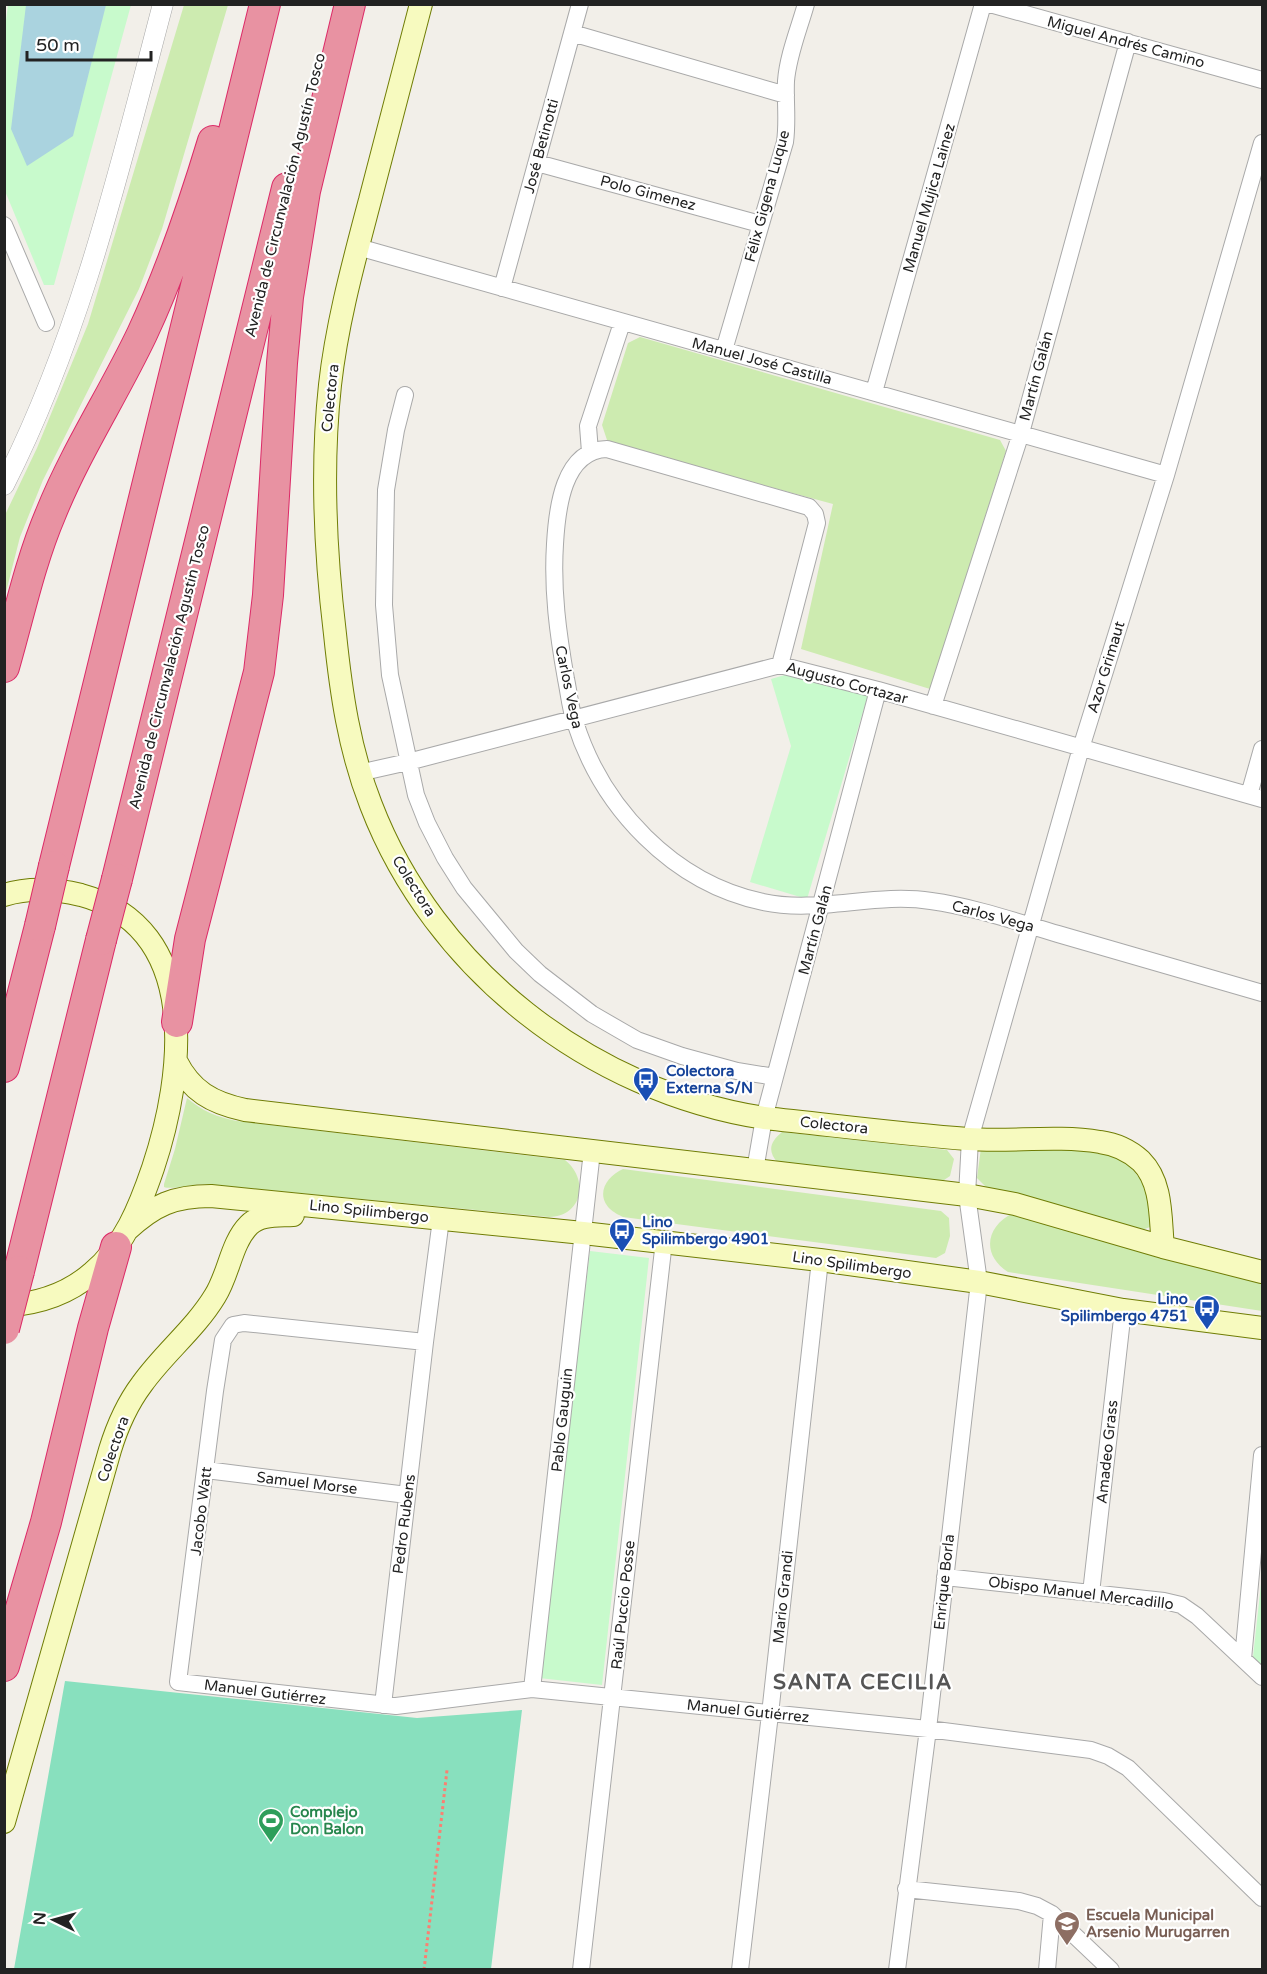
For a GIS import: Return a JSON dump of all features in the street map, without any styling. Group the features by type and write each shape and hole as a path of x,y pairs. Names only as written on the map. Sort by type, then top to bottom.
{"highway":[{"path":"4,666 50,515 142,333 179,246 212,142 247,4"},
{"path":"4,1067 265,4"},
{"name":"Avenida de Circunvalación Agustín Tosco","path":"4,1329 332,4"},
{"path":"177,1022 190,939 259,672 268,595 288,297 305,191 350,4"},
{"path":"4,1666 46,1522 93,1328 121,1239"}],"main road":[{"name":"Colectora","path":"421,4 340,320 326,436 325,490 326,540 337,659 351,740 359,773 386,839 421,898 462,952 506,997 552,1033 627,1077 683,1099 739,1114 764,1118 970,1139 1054,1138 1101,1142 1119,1147 1140,1160 1152,1173 1157,1189 1163,1247"},
{"path":"4,895 41,890 70,892 103,903 128,919 148,938 165,970 175,1003 177,1022 176,1061 162,1141 143,1196 121,1239 94,1272 72,1287 38,1302 4,1306"},
{"path":"176,1061 196,1088 216,1102 228,1106 967,1195 1016,1204 1163,1247 1263,1272"},
{"name":"Lino Spilimbergo","path":"121,1239 141,1216 157,1206 174,1199 211,1196 664,1241 820,1260 979,1282 1123,1310 1263,1328"},
{"name":"Colectora","path":"4,1822 110,1450 120,1422 135,1395 149,1375 210,1304 222,1284 239,1240 249,1224 265,1217 369,1211"}],"street":[{"path":"4,485 27,440 83,289 113,192 164,4"},
{"name":"José Betinotti","path":"502,288 580,4"},
{"name":"Félix Gigena Luque","path":"724,351 785,142 788,67 806,4"},
{"name":"Manuel Mujica Lainez","path":"874,392 983,4"},
{"name":"Miguel Andrés Camino","path":"990,4 1263,80"},
{"path":"572,33 786,95"},
{"name":"Martín Galán","path":"933,706 1021,433 1128,42"},
{"name":"Azor Grimaut","path":"967,1195 970,1139 1081,748 1166,475 1263,143"},
{"name":"Polo Gimenez","path":"537,163 760,224"},
{"path":"4,225 45,323"},
{"name":"Manuel José Castilla","path":"358,247 1166,475"},
{"path":"622,323 588,426 590,452 596,449 607,449 809,507 815,514 817,523 780,665"},
{"path":"405,395 396,430 386,490 384,605 390,675 408,762 420,805 445,858 489,921 516,951 540,974 592,1014 637,1040 682,1056 737,1071 775,1077"},
{"name":"Carlos Vega","path":"590,452 574,465 566,483 557,520 555,547 556,621 574,720 590,759 620,809 637,829 663,853 696,876 724,891 764,902 821,906 876,900 931,901 1030,926 1263,993"},
{"name":"Augusto Cortazar","path":"359,773 574,720 780,665 878,690 1256,797"},
{"name":"Martín Galán","path":"755,1170 764,1118 878,690"},
{"path":"1256,797 1263,749"},
{"name":"Pablo Gauguin","path":"532,1689 592,1151"},
{"name":"Enrique Borla","path":"897,1970 928,1729 979,1282 967,1195"},
{"name":"Pedro Rubens","path":"383,1705 441,1218"},
{"name":"Raúl Puccio Posse","path":"581,1970 664,1241"},
{"name":"Mario Grandi","path":"740,1970 820,1260"},
{"name":"Amadeo Grass","path":"1091,1593 1123,1310"},
{"name":"Jacobo Watt","path":"178,1682 223,1340 233,1325 244,1323 425,1342"},
{"path":"1243,1659 1257,1576 1263,1455"},
{"name":"Samuel Morse","path":"206,1470 407,1495"},
{"name":"Obispo Manuel Mercadillo","path":"945,1577 1164,1601 1181,1605 1197,1616 1263,1677"},
{"name":"Manuel Gutiérrez","path":"178,1682 396,1706 532,1689 928,1729 1091,1750 1108,1756 1128,1768 1263,1898"},
{"path":"906,1889 1019,1901 1037,1906 1052,1914 1111,1970"},
{"path":"1047,1970 1052,1914"}],"path":[{"path":"424,1970 447,1770"}],"green space":[{"path":"8,5 131,5 54,285 44,285 5,191 4,35"},
{"path":"184,5 228,5 162,229 139,289 43,480 20,537 5,596 5,515 37,448 88,324"},
{"path":"640,337 1000,440 1006,451 930,689 801,649 833,504 608,443 602,425 628,343"},
{"path":"792,673 868,695 807,899 750,882 791,746 771,679"},
{"path":"187,1098 210,1113 237,1121 565,1160 573,1168 577,1177 579,1195 569,1210 549,1217 205,1184 164,1187"},
{"path":"782,1132 947,1150 954,1159 950,1176 941,1182 778,1163 772,1154 771,1147"},
{"path":"981,1148 1100,1150 1126,1161 1143,1183 1153,1217 1150,1227 1142,1230 987,1188 977,1178"},
{"path":"623,1169 941,1211 949,1218 950,1236 945,1253 936,1258 623,1217 610,1209 603,1197 603,1192 612,1176"},
{"path":"1013,1213 1257,1281 1262,1285 1262,1311 1008,1272 999,1265 994,1257 990,1241 997,1225"},
{"path":"590,1251 649,1258 602,1685 539,1678"},
{"path":"1262,1584 1262,1666 1253,1657"},
{"name":"Complejo Don Balon","path":"65,1681 417,1718 522,1710 491,1969 14,1969"}],"water":[{"path":"26,5 106,5 73,136 27,166 11,129"}],"place":[{"name":"Colectora Externa S/N","path":"646,1103"},
{"name":"Lino Spilimbergo 4901","path":"622,1254"},
{"name":"Lino Spilimbergo 4751","path":"1207,1331"},
{"name":"Complejo Don Balon","path":"271,1844"},
{"name":"Escuela Municipal Arsenio Murugarren","path":"1067,1947"}],"district":[{"name":"SANTA CECILIA","path":"863,1682"}]}
